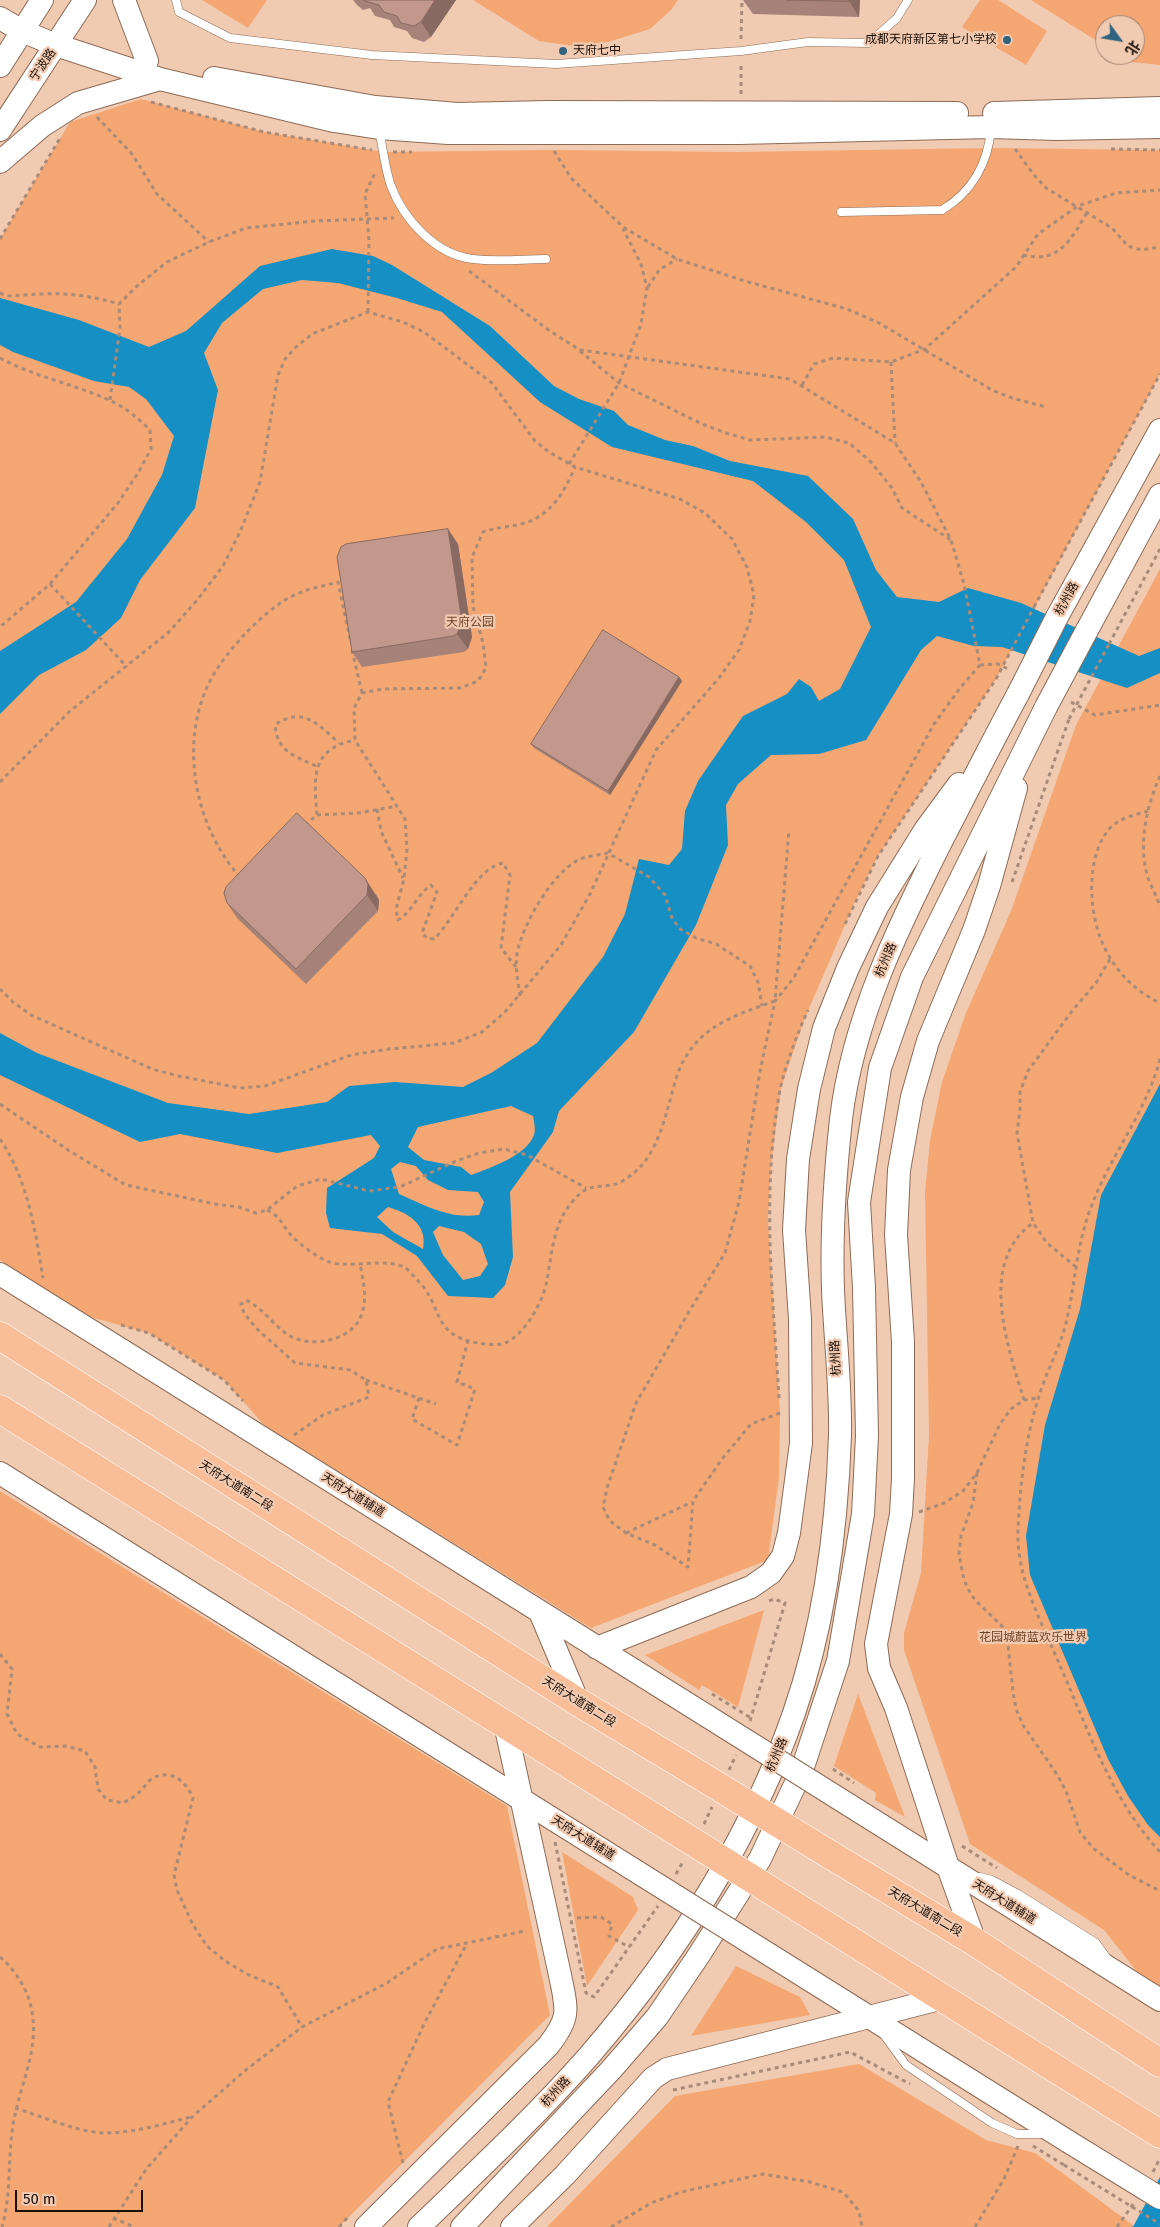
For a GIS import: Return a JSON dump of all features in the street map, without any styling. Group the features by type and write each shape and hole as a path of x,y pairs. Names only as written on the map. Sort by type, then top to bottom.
{"highway":[{"name":"天府大道南二段","path":"0,1336 578,1702 975,1942 1160,2063"},
{"path":"0,1409 1160,2134"}],"main road":[{"path":"0,66 42,0"},
{"name":"宁波路","path":"0,130 85,0"},
{"path":"124,0 147,61"},
{"path":"0,5 26,26"},
{"path":"0,18 26,26 59,41 160,80 334,122 379,128 448,133 739,133 991,126 1056,129 1160,127"},
{"path":"59,41 294,94 375,107 457,114 994,113 1160,108"},
{"path":"0,162 42,126 78,103 160,80"},
{"name":"杭州路","path":"419,2227 526,2124 588,2057 636,1998 677,1941 736,1846 774,1763 791,1721 812,1650 825,1582 835,1508 840,1432 833,1284 834,1194 842,1114 861,1025 882,967 916,892 1057,618 1160,430"},
{"name":"杭州路","path":"462,2227 610,2071 657,2017 760,1859 802,1770 838,1661 863,1514 867,1436 864,1288 859,1202 880,1068 912,977 1029,739 1160,495"},
{"path":"597,1648 751,1587 771,1573 783,1556 789,1533 801,1443 800,1319 794,1230 798,1159 809,1089 824,1028 848,968 877,907 925,830 999,728"},
{"path":"975,1942 948,1867 896,1708 879,1668 876,1644 901,1514 904,1433 903,1342 896,1235 899,1170 912,1097 928,1041 974,930 989,886 1029,739"},
{"name":"天府大道辅道","path":"0,1274 1159,1999"},
{"name":"天府大道辅道","path":"0,1474 871,2018"},
{"path":"540,1612 578,1702"},
{"path":"359,2221 548,2046 566,2020 565,1998 505,1724"},
{"path":"512,2227 565,2175 653,2078 667,2069 943,1998"},
{"path":"871,2018 1160,2198"}],"lane":[{"path":"176,0 179,12 230,38 372,54 556,64 741,50 808,42 869,43 897,18 908,0"},
{"path":"841,212 942,210 949,206 970,187 989,148 991,126"},
{"path":"379,128 391,187 411,222 425,236 443,250 472,259 546,259"},
{"path":"871,2018 906,2065 992,2123 1017,2134 1064,2138"}],"path":[{"path":"741,112 742,0"},
{"path":"95,114 132,154 157,194 210,242"},
{"path":"1015,149 1046,188 1088,211 1112,228 1128,246 1141,250 1160,248"},
{"path":"554,150 571,178 623,227 677,259 744,281 848,308 925,349 992,390 1012,398 1046,406"},
{"path":"368,312 369,240 365,194 384,152"},
{"path":"801,386 814,364 833,358 890,362 925,349 1016,267 1022,255 1038,234 1078,206 1116,193 1160,190"},
{"path":"1022,255 1037,258 1056,253 1068,244 1088,211"},
{"path":"110,400 113,390 120,328 119,304 136,286 167,262 246,228 391,217 411,222"},
{"path":"569,464 619,383 641,324 647,288 641,264 623,227"},
{"path":"443,250 550,331 580,350 619,383 702,424 750,440 825,437 849,443 870,461 892,488 902,508 951,540"},
{"path":"647,288 659,270 677,259"},
{"path":"0,293 7,296 64,292 92,296 119,304"},
{"path":"0,782 70,711 169,632 223,566 240,532 260,482 278,375 285,360 296,347 312,334 368,312 404,322 424,332 477,370 492,383 535,441 569,464 680,499 705,513 732,539 747,567 754,595 750,621 739,650 719,678 656,750 590,894 561,945 520,996 482,1032 454,1043 389,1049 351,1056 265,1086 240,1088 152,1069 31,1015 13,1002 0,989"},
{"path":"580,350 790,379 895,443 921,482 951,540 964,584 976,652"},
{"path":"0,358 20,369 110,400 134,414 150,430 151,449 118,503 50,584 0,627"},
{"path":"890,362 895,443"},
{"path":"843,929 878,856 996,679 1160,374"},
{"path":"362,693 382,689 461,688 478,681 486,668 483,644 473,607 472,557 483,532 496,527 523,523 538,517 553,505 566,487 575,467"},
{"path":"1069,719 1160,550"},
{"path":"248,871 240,878 220,852 202,810 193,760 196,722 208,686 224,657 257,620 296,594 338,582 362,693 354,708 355,740 406,819 407,849 404,879 396,909 398,920 404,916 420,892 431,885 437,892 422,933 427,938 434,939 445,928 468,891 493,864 503,863 510,875 501,948 516,967"},
{"path":"50,584 127,667"},
{"path":"0,1104 68,1150 126,1185 215,1204 239,1207 256,1214 267,1210 297,1186 321,1179 369,1190 400,1187 456,1161 478,1153 504,1149 527,1155 586,1188 618,1184 641,1166 661,1132 678,1071 688,1052 706,1031 734,1016 775,1001 793,979 934,724 960,688 980,665"},
{"path":"316,766 288,754 276,737 276,725 286,716 303,717 318,724 339,743"},
{"path":"317,815 314,782 316,766 339,743 355,740"},
{"path":"1160,776 1148,810 1143,854 1148,879 1160,908"},
{"path":"302,828 317,815 359,813 397,806"},
{"path":"377,809 380,831 404,879"},
{"path":"1148,810 1120,820 1110,827 1102,839 1095,857 1092,882 1093,909 1097,932 1110,959 1136,988 1160,1003"},
{"path":"780,1413 750,1424 722,1458 693,1501 688,1568 655,1546 626,1533 610,1521 603,1507 607,1488 636,1403 725,1253 739,1202 760,1071 775,1001 789,830"},
{"path":"520,996 516,967 518,949 532,915 549,886 578,860 608,853 650,877 665,895 672,918 680,929 696,938 716,944 750,966 758,982 762,1006"},
{"path":"1076,1266 1047,1243 1033,1223 1017,1133 1020,1092 1028,1071 1072,1011 1091,989 1110,959"},
{"path":"780,1422 768,1218 771,1164 781,1088 812,1002"},
{"path":"1160,1058 1138,1115 1101,1181 1089,1212 1076,1266 1067,1320 1038,1398 1029,1433 1018,1532 1022,1572 1026,1584 1102,1763 1125,1806 1148,1839 1160,1852"},
{"path":"0,1139 23,1185 35,1225 44,1280"},
{"path":"267,1210 279,1217 290,1234 306,1248 329,1262 382,1263 404,1268 419,1281 431,1296 440,1323 454,1336 477,1343 503,1344 519,1334 536,1309 545,1287 552,1247 559,1223 572,1201 586,1188"},
{"path":"1024,1400 1009,1347 1000,1296 1002,1275 1007,1257 1022,1231 1033,1223"},
{"path":"360,1263 366,1292 361,1317 347,1333 315,1343 288,1335 256,1305 246,1300 241,1304 244,1313 256,1328 295,1363 350,1370 366,1380 436,1404"},
{"path":"116,1324 149,1333 157,1338 224,1380 247,1406"},
{"path":"419,1398 412,1420 457,1446 475,1389 457,1382 468,1340"},
{"path":"288,1440 323,1415 369,1398 366,1380"},
{"path":"901,1514 924,1511 963,1491 977,1472 1000,1424 1011,1409 1024,1400 1038,1398"},
{"path":"977,1472 973,1503 961,1536 959,1554 964,1580 972,1595 1001,1625 1007,1636 1013,1692 1016,1708 1023,1725 1062,1784 1080,1832 1093,1848 1129,1875 1160,1891"},
{"path":"626,1533 693,1501"},
{"path":"748,1726 752,1718 785,1603 774,1598 765,1602"},
{"path":"0,1654 12,1669 7,1714 17,1734 40,1747 66,1746 84,1751 95,1767 98,1789 108,1800 123,1803 137,1794 153,1778 168,1774 179,1778 188,1787 193,1798 174,1875 177,1890 193,1925 207,1946 225,1961 248,1975 278,1987 302,2027"},
{"path":"704,1689 752,1718"},
{"path":"727,1775 738,1751"},
{"path":"702,1829 714,1802"},
{"path":"553,1836 586,1993 594,1997 660,1902"},
{"path":"674,1878 688,1854"},
{"path":"577,1918 601,1917 612,1924 609,1936 630,1946"},
{"path":"109,2227 113,2218 147,2168 192,2117 247,2069 302,2027 387,1983 437,1949 525,1931"},
{"path":"403,2163 388,2102 424,2024 467,1942"},
{"path":"0,1957 23,1984 33,2010 34,2039 28,2070 15,2108 2,2224"},
{"path":"667,2091 850,2052 918,2088"},
{"path":"15,2108 74,2127 102,2133 128,2132 192,2117"},
{"path":"975,2227 1004,2178 1020,2143 1017,2134"},
{"path":"1020,2143 1034,2146 1160,2224"},
{"path":"397,2169 410,2156"},
{"path":"610,2227 651,2203 674,2194 763,2174 810,2182 843,2192 859,2212 862,2227"},
{"path":"113,2218 134,2227"},
{"path":"339,2227 359,2221"}],"green space":[{"path":"202,0 267,0 248,28"},
{"path":"473,0 678,0 671,10 650,29 608,42 574,46 539,41"},
{"path":"980,0 998,0 1047,31 1026,65 962,27"},
{"path":"1031,0 1160,0 1160,65 1145,63 1145,15 1095,15 1095,40"},
{"name":"天府公园","path":"141,99 264,132 384,152 554,150 738,152 989,148 1160,150 1160,374 996,679 878,856 855,902 804,1020 781,1088 771,1164 768,1219 780,1413 779,1477 768,1560 591,1628 265,1426 224,1380 149,1333 90,1317 0,1260 0,239 70,122"},
{"name":"花园城蔚蓝欢乐世界","path":"1160,569 1160,1989 1142,1978 1104,1930 970,1844 904,1650 904,1633 921,1573 929,1435 925,1192 930,1140 942,1082 966,1013 1011,911 1076,725"},
{"path":"0,1491 507,1806 550,2015 339,2227 0,2227"},
{"path":"764,1610 738,1707 702,1685 699,1690 645,1655"},
{"path":"858,1694 905,1817 875,1800 876,1793 834,1766"},
{"path":"562,1852 633,1897 638,1910 587,1986"},
{"path":"736,1966 800,1997 810,2015 691,2036"},
{"path":"859,2064 986,2140 1035,2153 1133,2225 1132,2227 547,2227 675,2096"}],"water":[{"path":"332,249 373,256 392,265 490,326 554,386 579,399 614,411 628,425 665,440 693,446 730,461 808,476 853,519 876,570 897,597 939,602 968,588 1021,603 1139,656 1160,648 1160,673 1127,688 1002,647 974,646 937,636 921,650 866,740 819,754 771,755 738,784 726,805 728,845 696,925 634,1032 559,1111 553,1132 510,1192 513,1257 505,1285 493,1298 448,1296 417,1256 382,1234 330,1228 326,1213 327,1188 374,1158 380,1146 371,1135 277,1153 180,1134 140,1142 0,1075 0,1033 37,1053 168,1103 249,1114 327,1102 349,1086 395,1082 463,1087 491,1073 537,1043 603,957 625,914 639,859 669,865 682,849 685,811 698,781 743,716 787,694 799,679 811,687 819,701 840,689 871,627 844,560 806,522 753,481 612,447 540,402 442,312 338,283 302,280 263,289 222,323 204,353 218,390 195,508 140,580 121,618 86,650 39,675 0,714 0,651 76,602 127,539 162,475 174,436 146,399 129,387 94,381 13,352 0,345 0,298 79,320 149,347 186,331 260,266","holes":["511,1106 533,1116 535,1131 530,1142 516,1155 471,1175 461,1167 424,1160 408,1147 418,1127","400,1162 416,1166 428,1180 448,1190 478,1192 484,1202 479,1215 468,1216 447,1213 399,1194 391,1169","388,1207 409,1216 419,1226 422,1233 424,1240 423,1249 393,1232 377,1217","439,1226 464,1232 481,1244 488,1264 480,1276 463,1280 443,1255 433,1232"]},
{"path":"1160,1084 1160,1837 1148,1825 1128,1796 1108,1759 1030,1575 1026,1536 1045,1425 1080,1309 1101,1195"},
{"path":"1160,2177 1160,2227 1132,2227 1134,2225"}],"building":[{"path":"364,0 435,0 421,22 414,26 401,23 397,16 384,12 379,5"},
{"path":"787,0 849,0 849,1"},
{"path":"448,529 462,622 457,634 352,652 337,557 341,547 346,544"},
{"path":"603,630 679,677 608,791 531,744"},
{"path":"297,813 365,878 368,884 367,895 296,969 227,903 224,893 226,887"}],"place":[{"name":"成都天府新区第七小学校","path":"1007,40"},
{"name":"天府七中","path":"563,51"}]}
